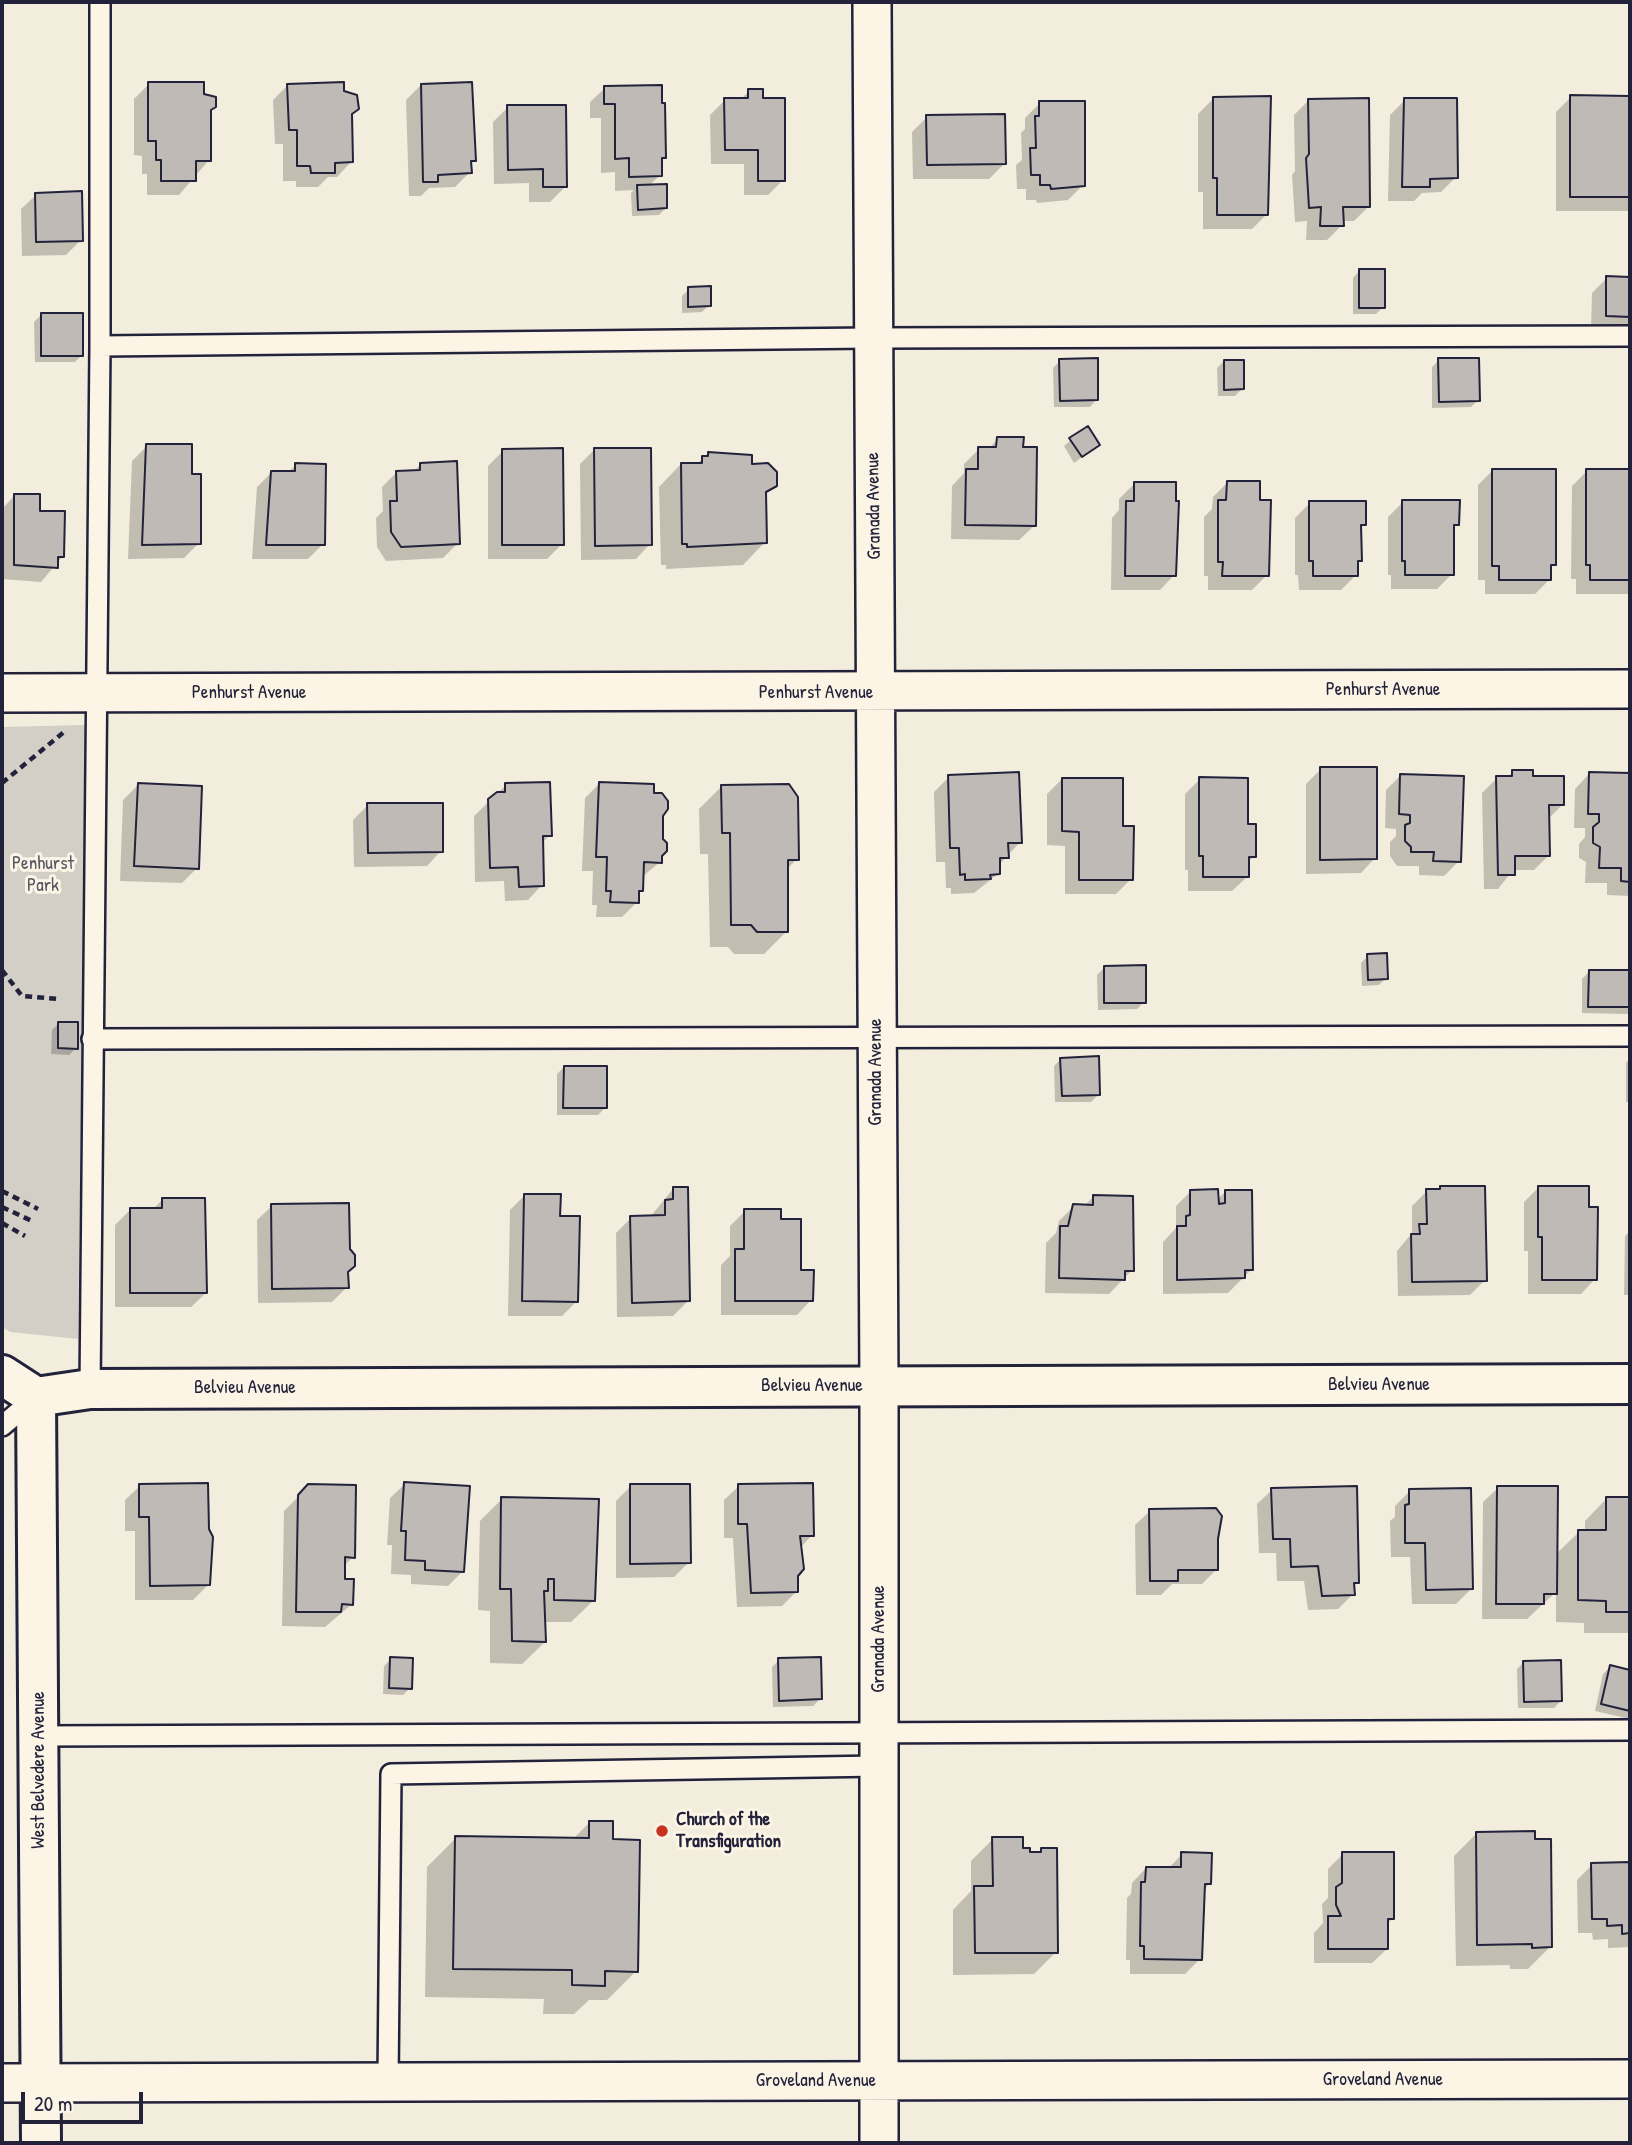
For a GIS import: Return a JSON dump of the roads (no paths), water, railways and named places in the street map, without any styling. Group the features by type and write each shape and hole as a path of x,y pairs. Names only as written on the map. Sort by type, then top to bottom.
{"street":[{"name":"Granada Avenue","path":"872,2 875,1037 879,1385 878,2143"},
{"name":"Penhurst Avenue","path":"2,693 876,693 1630,689"},
{"path":"2,1375 36,1397"},
{"name":"Belvieu Avenue","path":"36,1397 90,1389 1630,1384"},
{"name":"West Belvedere Avenue","path":"36,1397 41,2143"},
{"name":"Groveland Avenue","path":"2,2083 1630,2079"}],"lane":[{"path":"90,1389 100,346 100,2"},
{"path":"100,346 872,338 1630,336"},
{"path":"92,1039 1630,1036"},
{"path":"2,1426 36,1397"},
{"path":"388,2082 391,1774 879,1751 1630,1730"},
{"path":"38,1736 879,1751"}],"place":[{"name":"Church of the Transfiguration","path":"662,1831"}],"park label":[{"name":"Penhurst Park","path":"43,875"}]}
